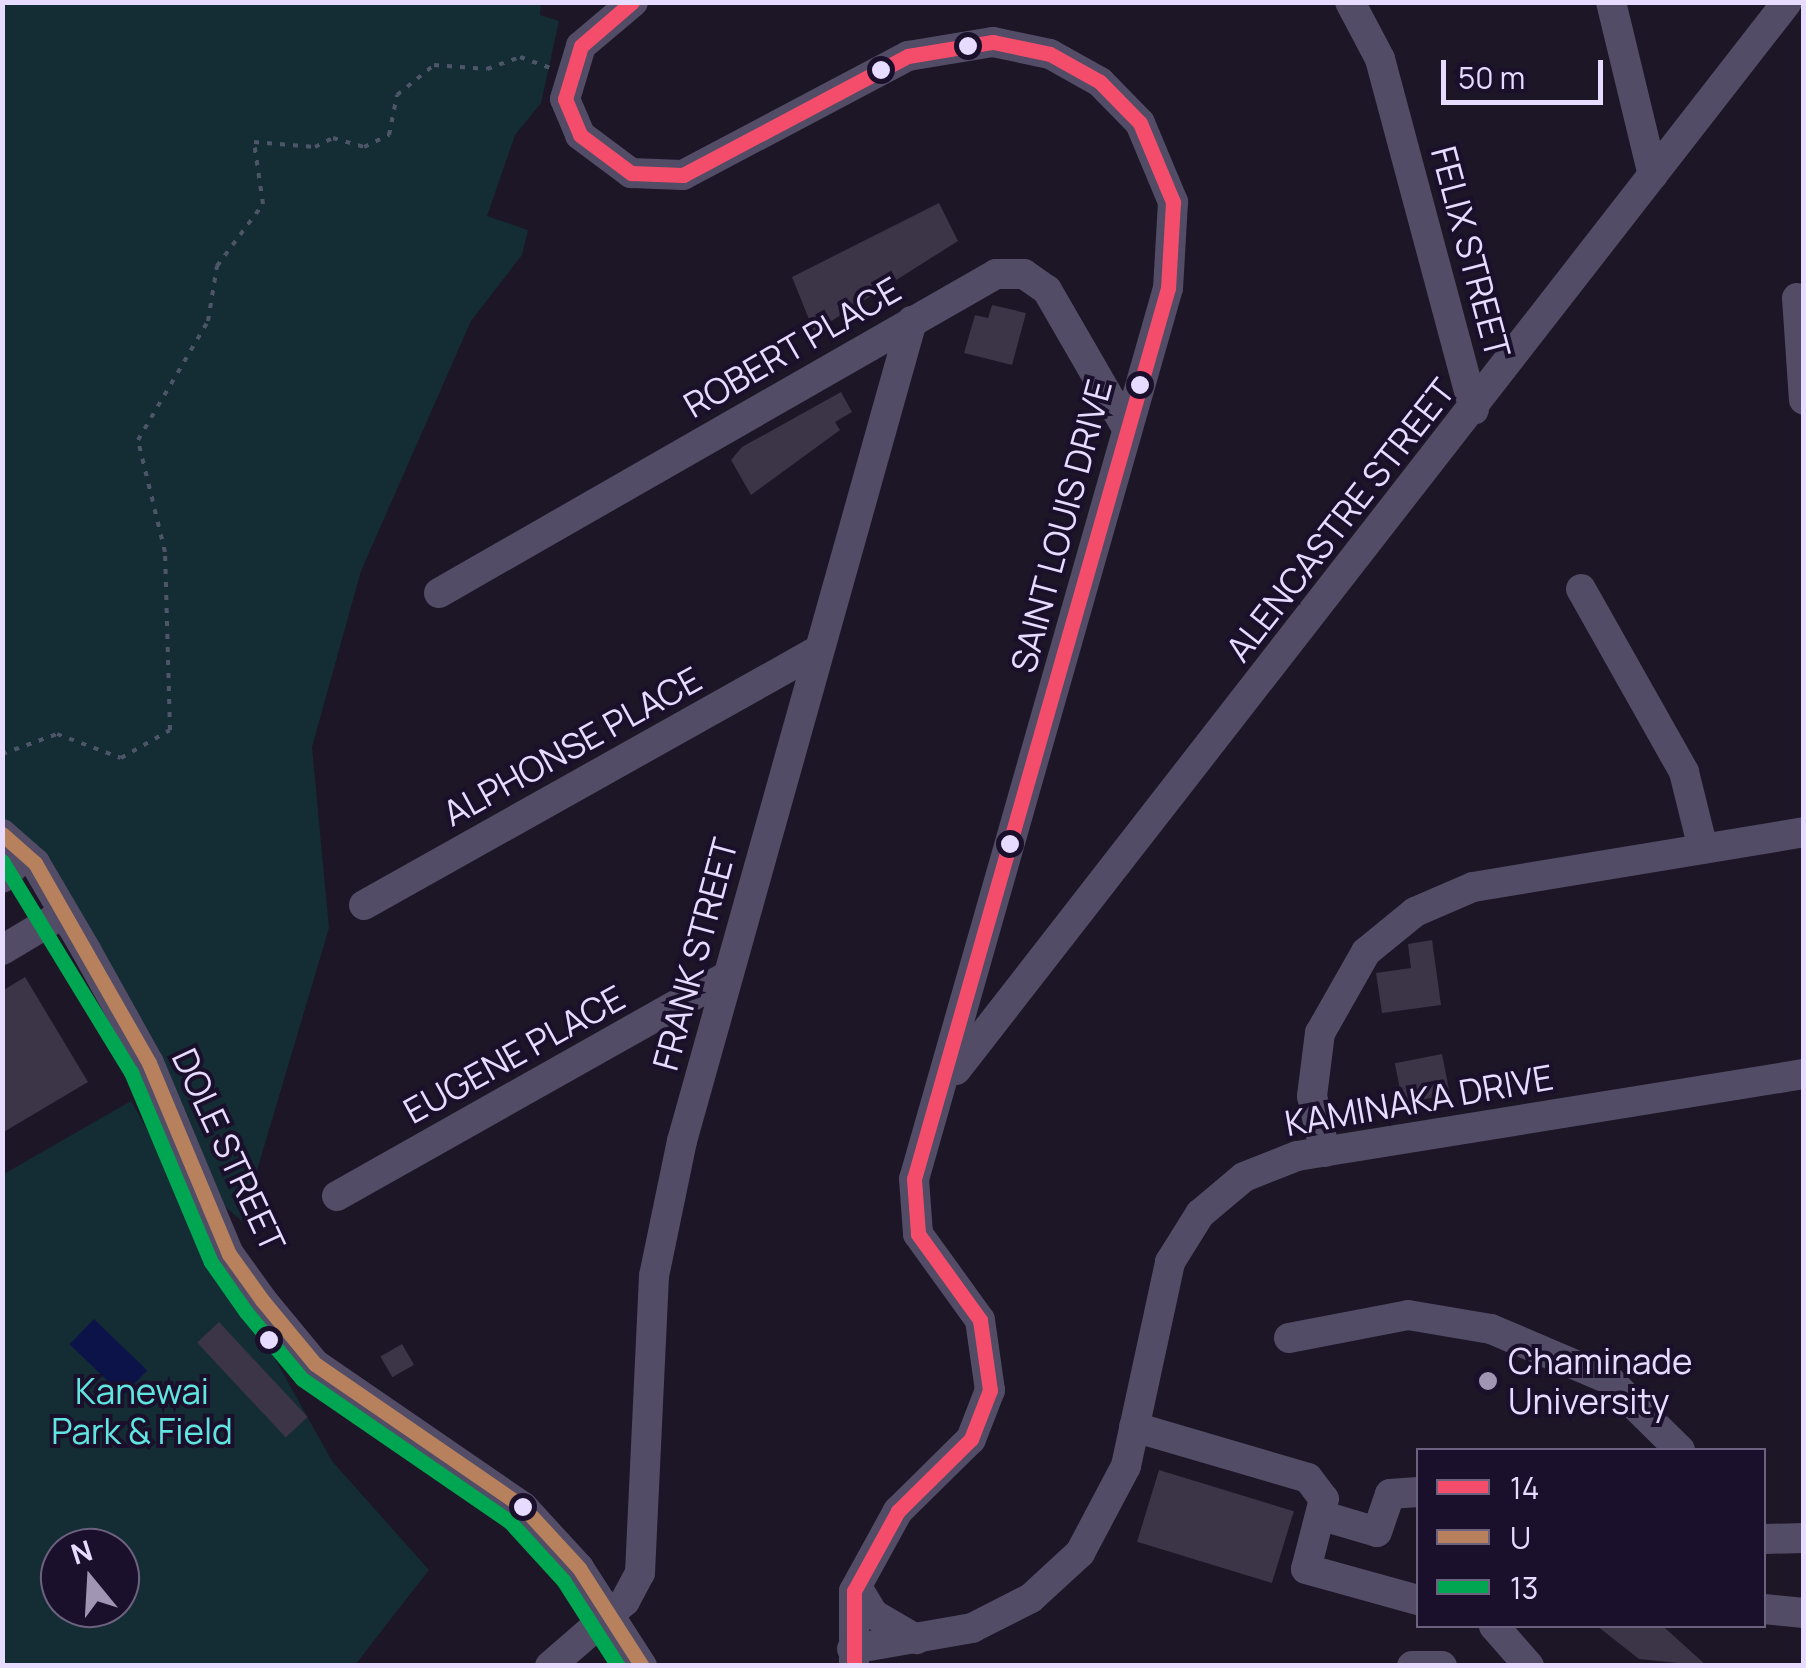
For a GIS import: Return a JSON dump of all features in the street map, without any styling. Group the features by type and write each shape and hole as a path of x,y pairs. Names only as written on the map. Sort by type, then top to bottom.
{"street":[{"path":"568,75 597,26 633,2"},
{"name":"FELIX STREET","path":"1350,2 1380,59 1474,410"},
{"path":"1611,2 1653,176"},
{"name":"ALENCASTRE STREET","path":"948,1080 1474,410 1787,2"},
{"name":"SAINT LOUIS DRIVE","path":"568,75 566,99 580,135 615,164 656,178 695,170 936,47 1008,44 1076,66 1140,123 1173,202 1174,260 912,1207 924,1247 980,1320 990,1390 971,1439 898,1511 857,1586 853,1657"},
{"name":"ROBERT PLACE","path":"439,593 996,274 1030,276 1126,427"},
{"path":"1797,298 1804,400"},
{"name":"FRANK STREET","path":"550,1666 611,1611 644,1558 654,1276 728,976 912,321"},
{"path":"1581,588 1684,772 1703,849"},
{"name":"ALPHONSE PLACE","path":"364,906 817,651"},
{"path":"1326,1152 1312,1096 1320,1034 1347,977 1389,930 1473,888 1804,832"},
{"path":"2,878 14,844"},
{"name":"DOLE STREET","path":"14,844 64,913 149,1062 229,1254 262,1300 315,1364 523,1507 611,1611 642,1666"},
{"path":"2,950 64,913"},
{"name":"EUGENE PLACE","path":"337,1196 728,976"},
{"name":"KAMINAKA DRIVE","path":"853,1657 1003,1615 1057,1577 1114,1497 1134,1428 1160,1290 1183,1237 1244,1177 1326,1152 1804,1074"},
{"path":"1288,1338 1408,1315 1491,1329 1608,1379 1678,1448"},
{"path":"1134,1428 1308,1478 1324,1499 1306,1569 1416,1599"},
{"path":"1322,1516 1378,1532 1390,1494 1416,1492"},
{"path":"1766,1539 1804,1538"},
{"path":"857,1586 873,1614 916,1639 882,1666"},
{"path":"1766,1609 1804,1612"},
{"path":"1496,1628 1529,1666"},
{"path":"1412,1666 1442,1666"}],"path":[{"path":"2,754 58,734 121,758 170,730 164,552 138,440 208,321 217,266 263,204 254,142 316,147 333,138 364,148 389,136 397,95 434,66 486,69 520,57 568,75"}],"green space":[{"path":"541,2 540,15 559,21 541,103 515,135 487,216 528,230 522,255 471,321 361,571 312,747 329,928 242,1221 195,1181 149,1063 3,834 2,3"},
{"name":"Kanewai Park & Field","path":"131,1101 332,1461 429,1570 355,1665 3,1665 2,1175"}],"shaded area":[{"path":"94,1319 147,1370 123,1396 70,1344"}],"building":[{"path":"939,203 958,241 814,332 792,277"},
{"path":"992,305 1026,313 1012,365 964,353 975,315 988,318"},
{"path":"841,392 852,412 835,422 840,430 751,495 731,460 742,447"},
{"path":"1432,940 1441,1005 1382,1013 1376,973 1411,968 1408,944"},
{"path":"25,977 88,1082 2,1133 2,991"},
{"path":"1442,1054 1450,1094 1403,1103 1395,1063"},
{"path":"219,1322 308,1417 286,1438 197,1342"},
{"path":"402,1344 414,1365 392,1377 380,1356"},
{"path":"1159,1470 1294,1511 1272,1583 1137,1542"},
{"path":"1600,1628 1665,1628 1707,1666 1639,1659"}],"transit line":[{"name":"14","path":"632,2 581,46 565,99 580,135 631,173 683,175 908,56 993,42 1050,54 1100,82 1140,123 1173,202 1168,288 914,1179 918,1234 980,1320 990,1390 971,1439 898,1511 854,1591 854,1666"},
{"name":"U","path":"2,834 35,863 149,1063 229,1254 262,1300 315,1364 523,1507 579,1568 642,1666"},
{"name":"13","path":"2,861 131,1072 211,1262 246,1312 302,1379 510,1522 563,1580 618,1666"}],"place":[{"name":"Chaminade University","path":"1488,1381"}]}
